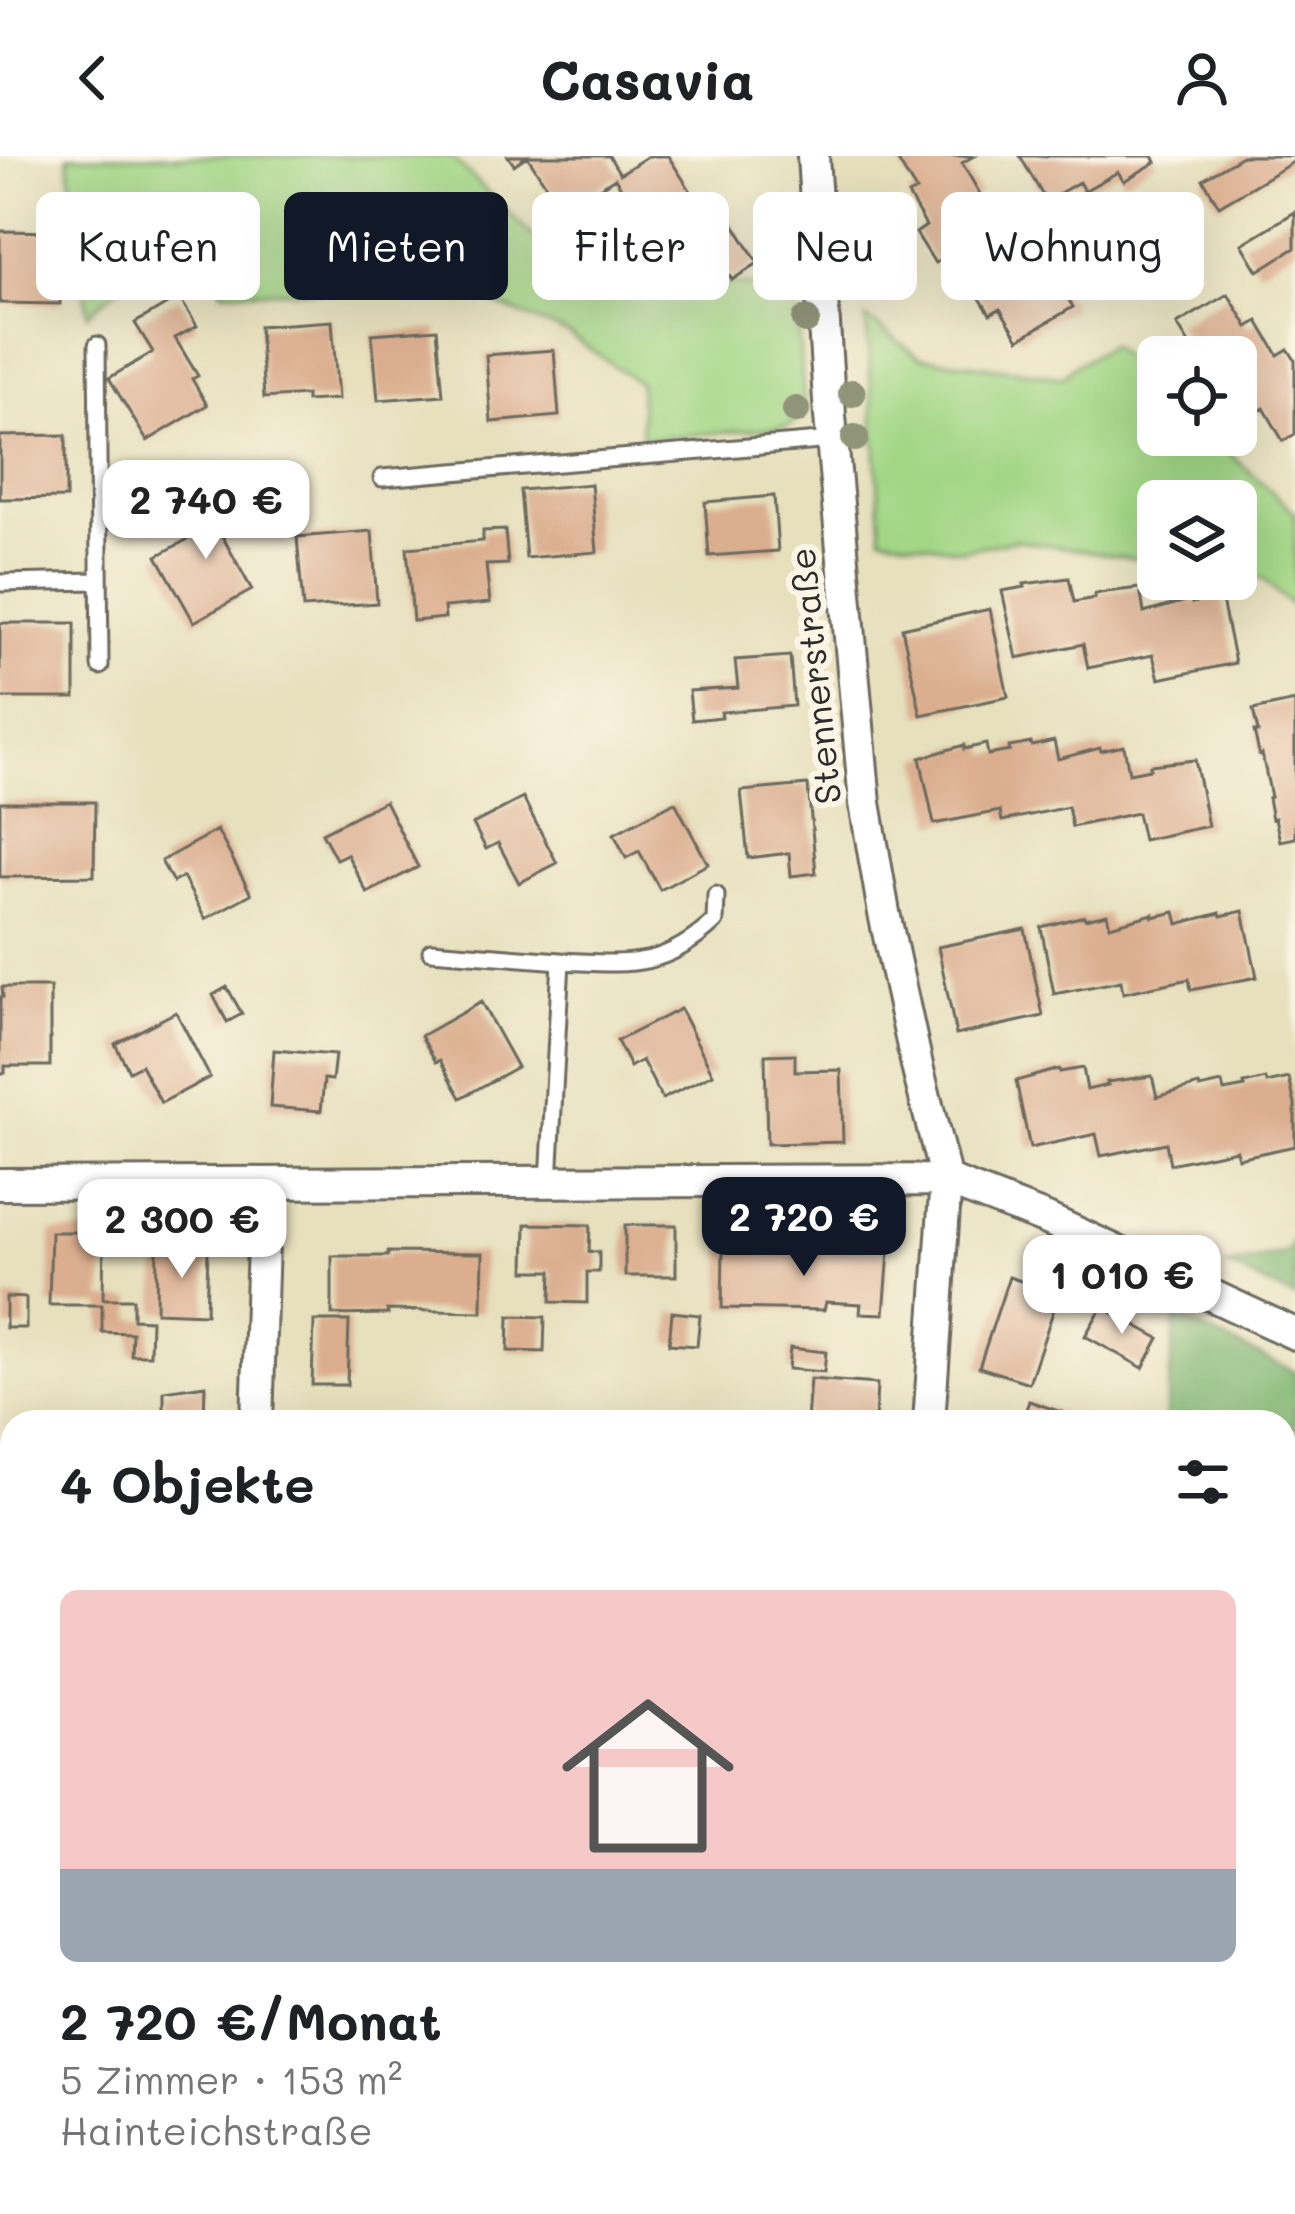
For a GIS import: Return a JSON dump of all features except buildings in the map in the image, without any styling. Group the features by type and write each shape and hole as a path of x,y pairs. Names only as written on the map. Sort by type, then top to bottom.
{"street":[{"name":"Stennerstraße","path":"813,156 832,440 865,803 884,913 946,1180 930,1410"},
{"path":"0,1184 946,1180 1046,1219 1295,1334"},
{"path":"257,1410 265,1183"}],"lane":[{"path":"97,345 100,666"},
{"path":"382,478 832,440"},
{"path":"0,583 99,581"},
{"path":"431,951 629,964 652,960 696,939 715,921 716,895"},
{"path":"549,1182 561,961"}],"green space":[{"path":"68,156 450,156 487,192 284,192 284,291 260,291 260,192 73,192"},
{"path":"508,212 532,235 532,300 729,300 729,283 753,286 753,300 796,300 805,415 787,427 642,439 639,383 567,333 485,300 508,300"},
{"path":"86,300 104,300 88,314"},
{"path":"866,318 920,357 1063,377 1110,345 1137,370 1137,456 1232,456 1295,513 1295,609 1257,578 1257,480 1137,480 1137,559 1016,540 963,550 882,536"},
{"path":"1295,1239 1295,1298 1227,1266 1286,1253"},
{"path":"1176,1317 1295,1372 1295,1410 1166,1410"}]}
